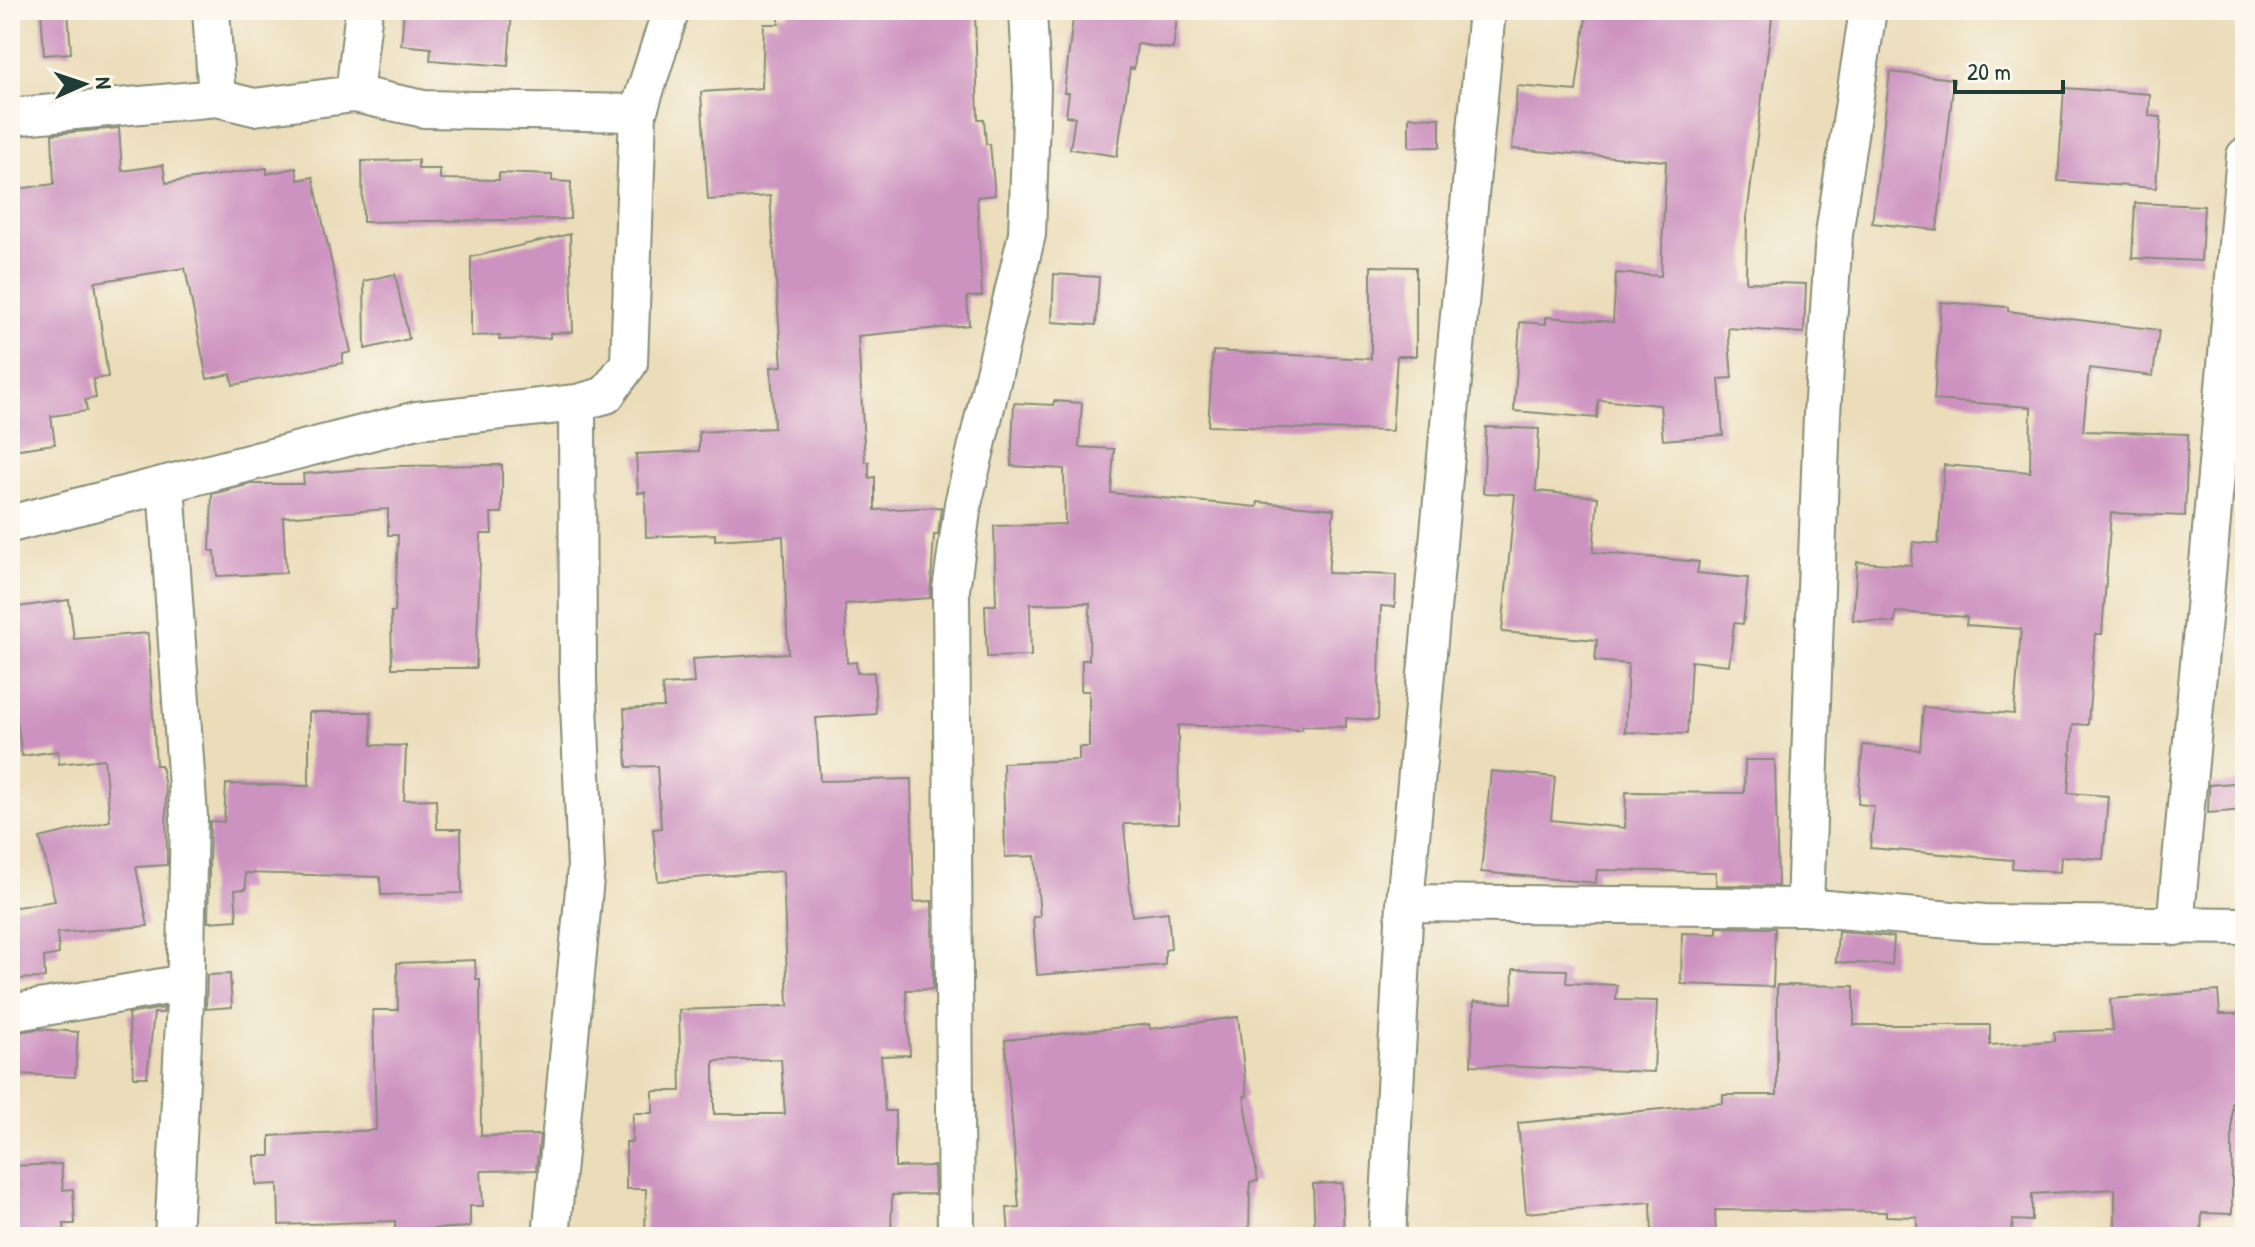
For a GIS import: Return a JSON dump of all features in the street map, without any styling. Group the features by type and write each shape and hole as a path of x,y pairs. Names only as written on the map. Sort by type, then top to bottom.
{"street":[{"path":"211,10 217,98"},
{"path":"354,94 364,10"},
{"path":"10,524 417,420 577,403 606,395 629,363 638,113 671,10"},
{"path":"956,1237 951,590 963,504 1027,234 1032,88 1028,10"},
{"path":"1805,907 1822,414 1834,234 1868,10"},
{"path":"1387,1237 1405,903 1481,11"},
{"path":"10,117 217,98 254,107 354,94 424,109 638,113"},
{"path":"2175,927 2245,156"},
{"path":"551,1237 586,868 578,681 577,403"},
{"path":"166,484 189,817 173,1237"},
{"path":"1405,903 1805,907 1984,923 2245,926"},
{"path":"10,1013 185,983"}],"building":[{"path":"41,10 68,10 71,53 44,55"},
{"path":"404,10 512,10 508,66 430,60 431,48 401,45"},
{"path":"789,10 891,10 891,15 975,13 978,119 984,119 986,144 990,144 995,195 977,197 982,296 967,297 969,325 858,336 865,462 869,462 869,478 875,477 875,510 941,507 938,535 934,535 930,598 845,604 847,663 856,662 857,673 874,672 876,714 816,718 820,781 911,779 914,902 932,901 933,989 906,990 910,1055 881,1056 885,1111 895,1111 895,1167 934,1166 935,1194 892,1195 891,1237 645,1237 646,1189 626,1189 626,1142 632,1142 633,1113 653,1113 653,1091 681,1091 679,1010 788,1006 783,871 658,881 653,829 661,828 657,766 627,767 624,709 664,707 662,685 694,683 692,659 788,653 783,536 715,540 715,534 646,537 645,492 638,493 636,454 699,451 699,432 774,428 771,367 782,366 770,196 708,200 701,92 762,88 764,24 779,24 779,15 788,15","holes":["781,1059 785,1114 714,1114 714,1061"]},
{"path":"1074,10 1178,10 1173,49 1137,44 1134,69 1130,68 1117,156 1070,149 1075,117 1066,116 1069,93 1064,93"},
{"path":"1587,10 1773,10 1747,216 1746,282 1806,284 1804,333 1728,328 1732,378 1719,379 1723,435 1663,440 1660,405 1598,400 1597,418 1514,411 1520,322 1546,324 1546,317 1613,322 1616,273 1661,276 1666,161 1512,149 1517,86 1576,91"},
{"path":"1890,72 1954,79 1937,230 1872,223"},
{"path":"2064,88 2150,94 2149,116 2161,117 2156,188 2058,181"},
{"path":"1409,117 1440,118 1440,147 1409,147"},
{"path":"119,128 122,171 163,165 166,183 267,168 267,174 296,168 298,180 313,177 351,352 343,354 343,363 233,385 231,374 207,379 185,268 95,282 108,377 93,379 96,398 85,400 87,411 51,416 55,444 12,450 10,190 54,184 52,134"},
{"path":"418,160 418,169 440,169 440,179 499,180 499,173 552,175 552,181 571,182 570,219 363,222 362,161"},
{"path":"2135,203 2204,206 2201,261 2132,258"},
{"path":"570,234 573,332 550,333 550,338 499,340 500,335 471,336 471,257"},
{"path":"1371,266 1416,267 1416,356 1397,356 1392,431 1208,426 1213,351 1371,359"},
{"path":"395,274 409,339 365,349 364,281"},
{"path":"1054,274 1099,277 1096,325 1052,322"},
{"path":"1941,302 2008,307 2008,311 2159,330 2153,376 2089,368 2083,431 2188,434 2185,516 2111,513 2102,634 2095,634 2088,725 2073,724 2068,793 2108,796 2103,859 2061,856 2060,872 2012,868 2013,860 1870,848 1874,806 1858,804 1863,745 1920,750 1923,707 2014,714 2021,629 1966,625 1967,617 1896,612 1895,623 1853,620 1857,562 1911,565 1913,542 1938,544 1944,465 2030,472 2031,407 1934,400"},
{"path":"1054,401 1082,403 1079,447 1114,449 1111,493 1257,507 1258,502 1334,509 1328,573 1396,575 1395,607 1381,606 1378,720 1346,718 1346,727 1302,726 1302,730 1178,725 1179,823 1124,824 1132,916 1168,912 1171,949 1165,950 1165,965 1037,975 1033,917 1040,917 1035,856 1005,857 1003,763 1079,760 1079,747 1089,747 1089,691 1081,691 1082,660 1089,660 1090,603 1030,604 1031,656 987,657 985,605 996,605 994,526 1065,524 1064,469 1011,466 1014,403 1053,405"},
{"path":"1486,427 1539,429 1536,491 1598,497 1593,552 1699,562 1697,573 1748,578 1743,624 1734,623 1729,665 1691,661 1687,734 1625,732 1628,664 1595,661 1597,640 1502,632 1515,494 1483,493"},
{"path":"502,465 502,513 491,513 492,534 481,534 476,668 392,668 391,612 395,612 398,535 388,535 388,509 283,517 286,573 217,576 215,551 210,551 212,494 251,484 304,484 303,474 394,466"},
{"path":"69,600 74,639 148,633 156,765 161,765 166,793 167,865 136,867 148,926 57,933 59,954 44,957 45,978 10,979 10,908 55,901 40,838 110,821 104,759 59,764 58,751 22,756 10,672 10,608"},
{"path":"309,712 371,712 372,745 406,746 404,800 436,799 437,829 461,829 462,893 381,895 380,877 245,873 246,889 235,890 237,920 208,922 210,821 224,822 226,784 309,786"},
{"path":"1745,760 1775,760 1778,886 1716,885 1716,872 1597,870 1596,883 1481,872 1491,771 1555,777 1551,820 1625,828 1626,792 1744,793"},
{"path":"2245,782 2245,810 2208,813 2209,785"},
{"path":"1717,927 1775,928 1773,987 1681,984 1682,933 1717,934"},
{"path":"1838,931 1894,937 1892,965 1836,962"},
{"path":"475,960 476,979 480,979 481,1136 540,1135 536,1170 481,1171 483,1206 470,1206 470,1227 395,1231 395,1221 279,1225 278,1184 256,1185 255,1156 270,1156 270,1136 376,1130 373,1010 398,1010 397,963"},
{"path":"1513,969 1567,970 1566,983 1617,985 1616,1000 1657,1001 1654,1072 1471,1065 1474,1001 1512,1003"},
{"path":"230,974 232,1007 206,1009 207,975"},
{"path":"1777,985 1854,986 1854,1025 1990,1025 1990,1045 2054,1041 2054,1032 2113,1030 2110,999 2218,991 2220,1014 2245,1014 2245,1103 2232,1103 2232,1214 2202,1213 2201,1237 2115,1237 2115,1189 2032,1194 2032,1221 2013,1220 2012,1232 1917,1230 1917,1217 1886,1216 1886,1212 1715,1210 1716,1237 1652,1237 1651,1202 1526,1213 1518,1123 1723,1103 1723,1095 1777,1095"},
{"path":"164,1008 163,1013 154,1013 147,1077 134,1077 128,1014"},
{"path":"1238,1017 1247,1096 1244,1096 1258,1181 1250,1182 1249,1237 1087,1237 1087,1234 1009,1237 1007,1208 1019,1207 1005,1040 1149,1024 1150,1029"},
{"path":"38,1029 78,1032 75,1077 16,1074 16,1062 10,1062 10,1033"},
{"path":"61,1164 63,1190 73,1189 75,1224 64,1224 65,1237 10,1237 10,1166"},
{"path":"1342,1183 1344,1237 1315,1237 1313,1184"}]}
